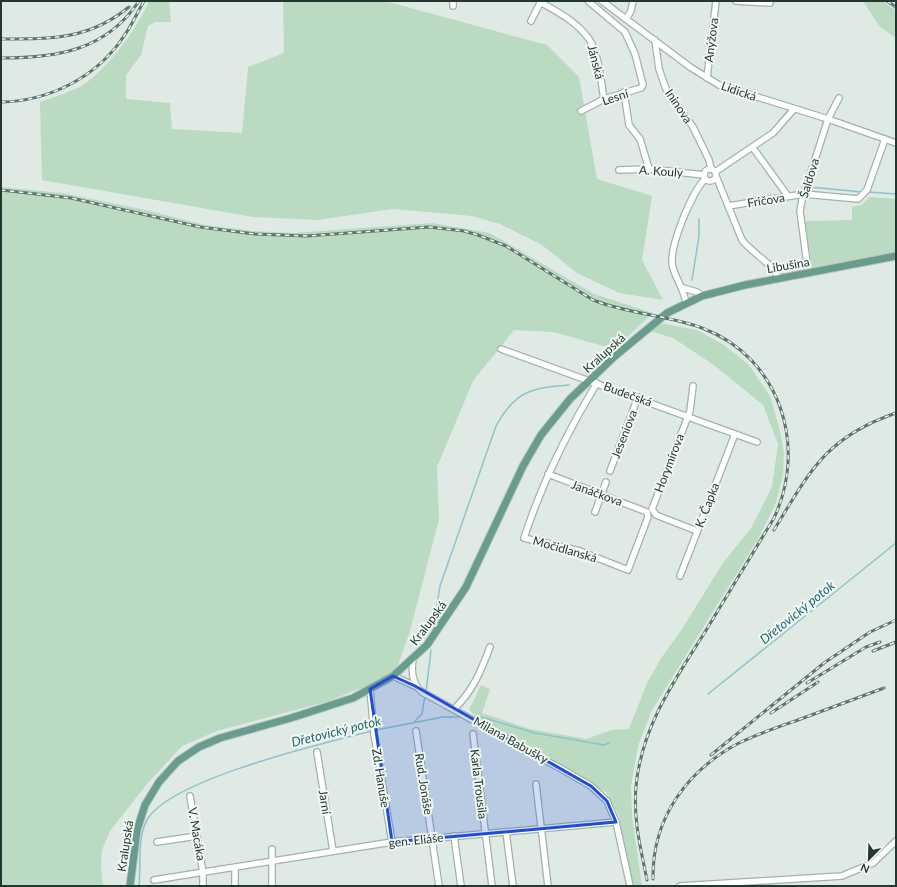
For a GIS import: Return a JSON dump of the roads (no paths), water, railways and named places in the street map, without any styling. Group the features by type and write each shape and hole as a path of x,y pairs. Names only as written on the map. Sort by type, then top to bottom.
{"main road":[{"name":"Libušina","path":"686,303 702,296 779,278 896,256"},
{"name":"Kralupská","path":"130,886 137,830 145,805 159,782 178,761 198,747 220,738 322,709 353,698 393,676 413,659 435,635 466,587 523,466 541,435 561,410 615,356 667,313 686,303"}],"street":[{"name":"Lesní","path":"581,111 604,99 641,88 643,85 635,54 625,32 588,1"},
{"name":"Lidická","path":"602,1 707,78 734,90 828,119 896,143"},
{"path":"626,19 631,11 633,1"},
{"name":"Anýžova","path":"707,78 716,1"},
{"path":"736,1 770,3"},
{"path":"531,21 541,2"},
{"name":"Jánská","path":"541,2 567,17 590,40 597,58 604,99"},
{"name":"Ininova","path":"655,40 659,69 666,89 693,127 709,160 742,240 748,248 772,268 779,278"},
{"path":"624,92 629,125 640,139 650,169"},
{"name":"Šaldova","path":"807,263 800,211 828,119 839,98"},
{"path":"705,177 712,181 714,172 753,148 773,133 794,109"},
{"name":"Fričova","path":"728,206 804,194 858,199 865,192 885,139"},
{"path":"753,148 788,196"},
{"name":"A. Kouly","path":"619,170 650,169 705,177"},
{"path":"686,303 682,288 672,267 675,243 684,216 705,177 707,170 714,172"},
{"path":"682,288 697,292 702,296"},
{"name":"Budečská","path":"501,349 687,415 757,442"},
{"name":"Kralupská","path":"524,538 536,502 548,474 582,408 597,383"},
{"path":"687,415 690,411 693,386"},
{"name":"Jeseniova","path":"610,471 638,398"},
{"name":"Horymírova","path":"687,415 652,511 656,515 697,531"},
{"name":"K. Čapka","path":"680,576 734,434"},
{"name":"Janáčkova","path":"548,474 645,511 648,517 628,570"},
{"path":"595,512 606,482"},
{"name":"Močidlanská","path":"524,538 580,551 628,570"},
{"path":"454,709 464,699 477,680 490,647"},
{"path":"413,659 412,676 415,686"},
{"name":"Milana Babušky","path":"393,676 415,686 429,696 591,786 607,801 616,822"},
{"name":"Zd. Hanuše","path":"370,689 374,734 392,842"},
{"name":"Rud. Jonáše","path":"416,731 433,837 439,886"},
{"name":"Karla Trousila","path":"473,734 492,886"},
{"name":"Jarní","path":"317,752 333,851"},
{"path":"536,784 548,886"},
{"name":"V. Macáka","path":"190,796 203,873 203,886"},
{"path":"616,822 630,886"},
{"name":"gen. Eliáše","path":"154,880 392,842 433,837 486,834 616,822"},
{"path":"506,832 513,886"},
{"path":"157,842 197,836"},
{"path":"454,836 461,886"},
{"path":"680,886 842,876 873,862 896,841"},
{"path":"272,849 272,886"},
{"path":"235,868 235,886"},
{"path":"167,879 167,886"}],"waterway":[{"path":"810,187 862,192"},
{"path":"868,192 896,194"},
{"path":"692,280 699,236 699,219"},
{"path":"433,630 440,586 496,426 503,414 517,398 534,390 569,385"},
{"name":"Dřetovický potok","path":"708,694 896,543"},
{"path":"426,692 431,650"},
{"path":"415,721 422,714 425,696"},
{"name":"Dřetovický potok","path":"376,730 443,717 463,717"},
{"name":"Dřetovický potok","path":"471,717 481,717 535,733 604,745 609,743"},
{"name":"Dřetovický potok","path":"139,886 141,843 144,827 147,820 161,805 185,790 250,765 320,744 372,731"}],"railway":[{"path":"1,58 21,58 60,53 95,41 111,31 126,18 139,1"},
{"path":"1,102 19,101 37,97 71,84 86,75 113,51 127,32 144,1"},
{"path":"887,1 896,7"},
{"path":"1,39 52,38 84,32 114,18 129,7"},
{"path":"1,190 71,198 200,227 255,234 307,236 429,227 464,231 506,246 593,300 606,305 675,320 702,328 729,342 751,360 768,382 780,407 787,434 788,462 784,490 774,518 671,687 652,725 639,765 635,799 638,834 647,880"},
{"path":"774,530 798,490 822,458 852,433 872,422 896,413"},
{"path":"711,755 824,663 870,632 896,620"},
{"path":"807,683 866,647 880,642"},
{"path":"873,651 896,642"},
{"path":"771,713 818,682"},
{"path":"653,879 654,857 659,836 666,817 676,799 688,783 703,768 720,754 739,743 884,688"}]}
